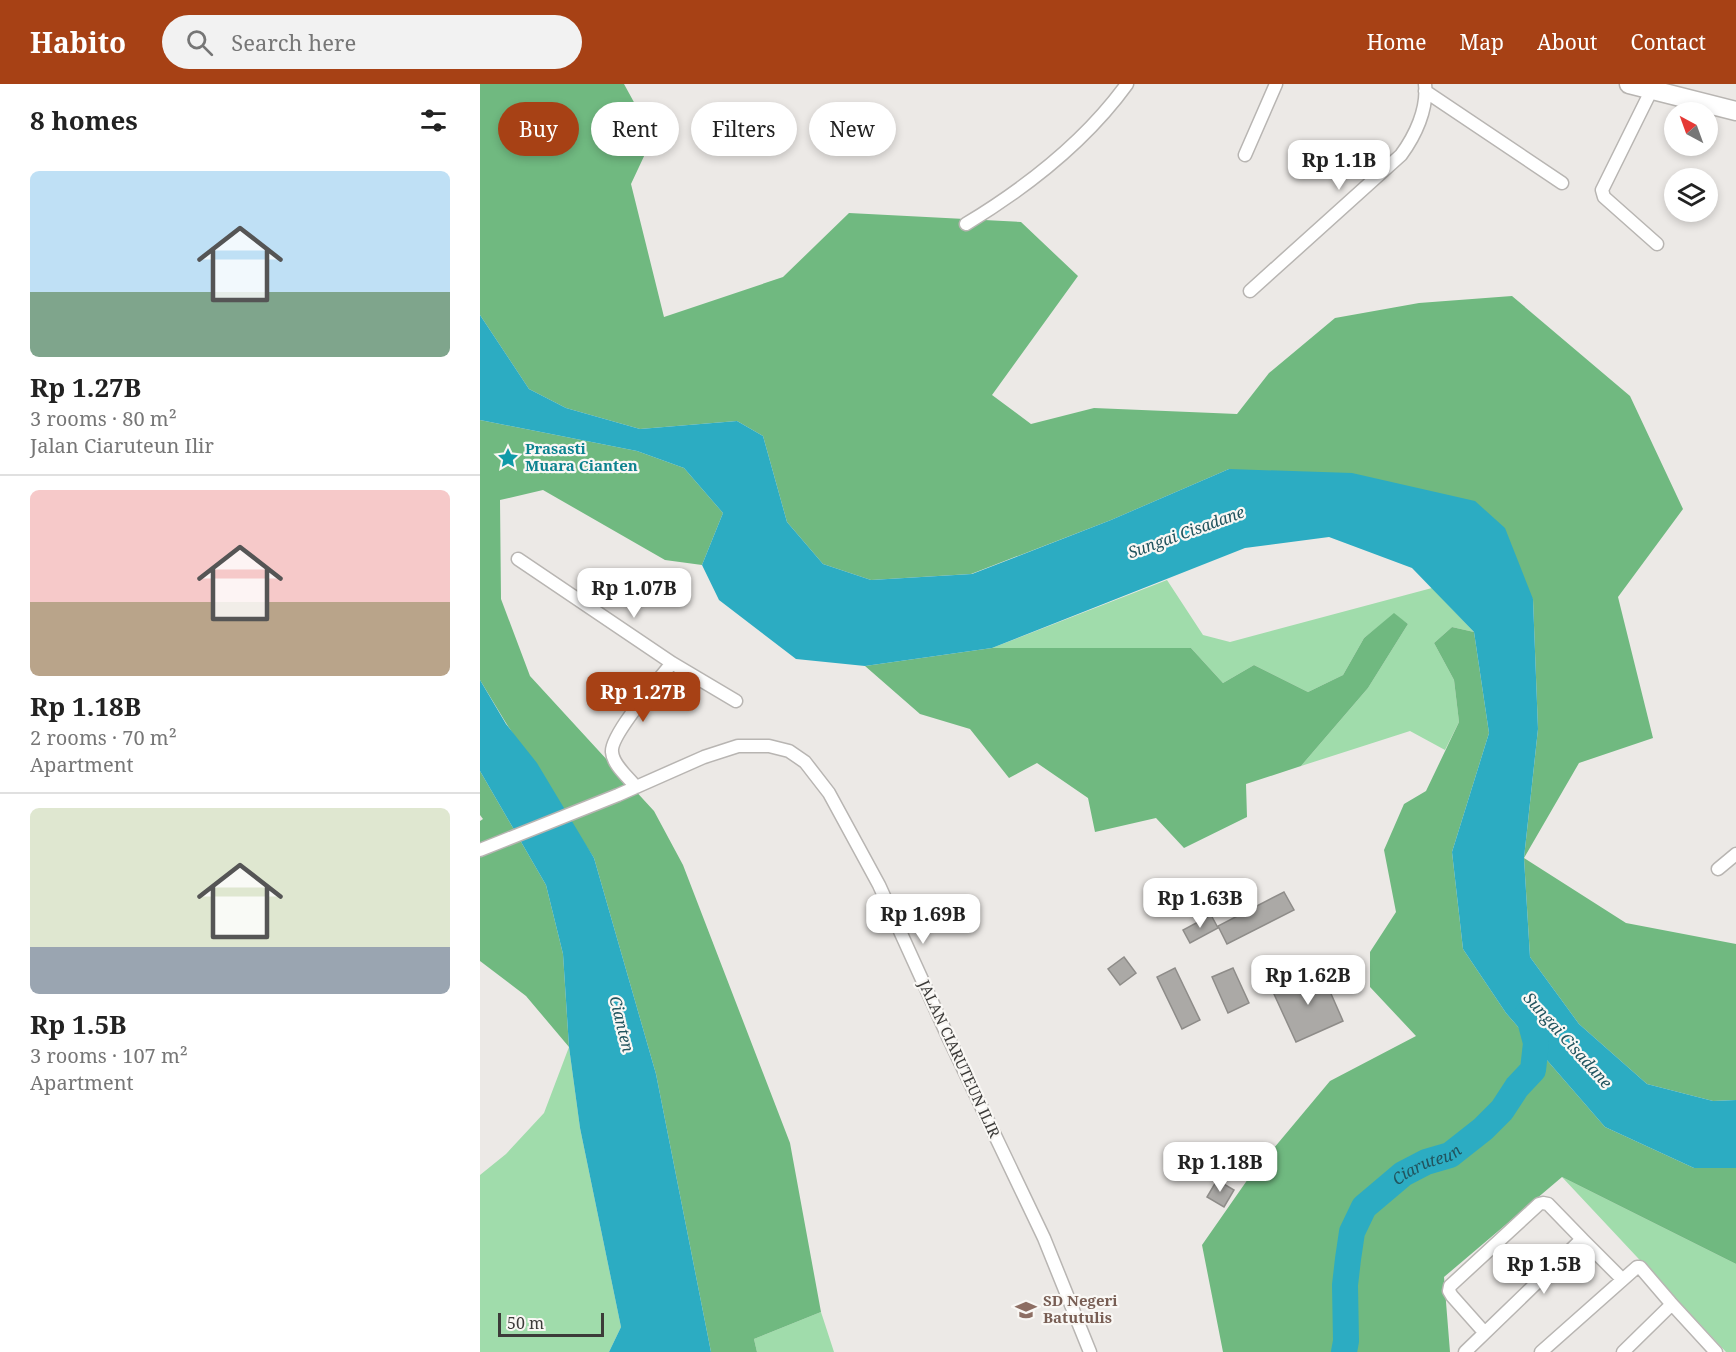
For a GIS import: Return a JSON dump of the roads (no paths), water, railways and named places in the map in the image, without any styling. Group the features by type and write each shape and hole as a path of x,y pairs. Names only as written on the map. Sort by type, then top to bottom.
{"main road":[{"path":"1638,86 1736,111"}],"street":[{"path":"966,224 1006,199 1081,138 1112,105 1127,84"},
{"path":"1245,155 1276,84"},
{"path":"1638,86 1602,190 1604,197 1657,244"},
{"path":"1250,291 1401,155 1413,139 1423,108 1425,88 1562,183"},
{"path":"518,559 672,663 736,701"},
{"path":"636,787 614,758 613,744 630,716 672,663"},
{"name":"JALAN CIARUTEUN ILIR","path":"480,850 618,795 704,757 738,746 769,746 789,751 805,762 845,819 879,885 1044,1238 1090,1352"},
{"path":"1718,869 1736,854"},
{"path":"1484,1332 1452,1296 1449,1291 1450,1286 1539,1204 1548,1204 1622,1279"},
{"path":"1465,1352 1582,1239"},
{"path":"1541,1352 1635,1267 1640,1267 1716,1352"},
{"path":"1630,1349 1668,1311 1670,1302"}],"water":[{"name":"Sungai Cisadane","path":"480,315 529,389 566,408 640,429 737,421 763,436 787,522 823,564 871,580 972,574 1111,520 1229,469 1352,473 1475,501 1505,528 1533,599 1538,729 1524,858 1530,957 1579,1024 1647,1084 1713,1101 1736,1100 1736,1168 1694,1168 1605,1127 1506,1013 1463,949 1452,852 1489,733 1474,632 1412,568 1329,537 1245,548 992,648 865,666 796,659 719,600 702,565 723,513 684,468 637,451 480,420"},
{"name":"Cianten","path":"480,680 506,724 537,763 594,858 656,1074 711,1352 609,1352 621,1327 580,1128 569,1047 563,954 546,885 480,771"}],"waterway":[{"name":"Ciaruteun","path":"1344,1352 1346,1341 1345,1285 1348,1259 1352,1232 1364,1207 1403,1174 1426,1162 1450,1155 1483,1129 1502,1110 1517,1087 1533,1070 1536,1043 1528,1013"}],"place":[{"name":"Prasasti Muara Cianten","path":"508,458"},
{"name":"SD Negeri Batutulis","path":"1026,1310"}]}
